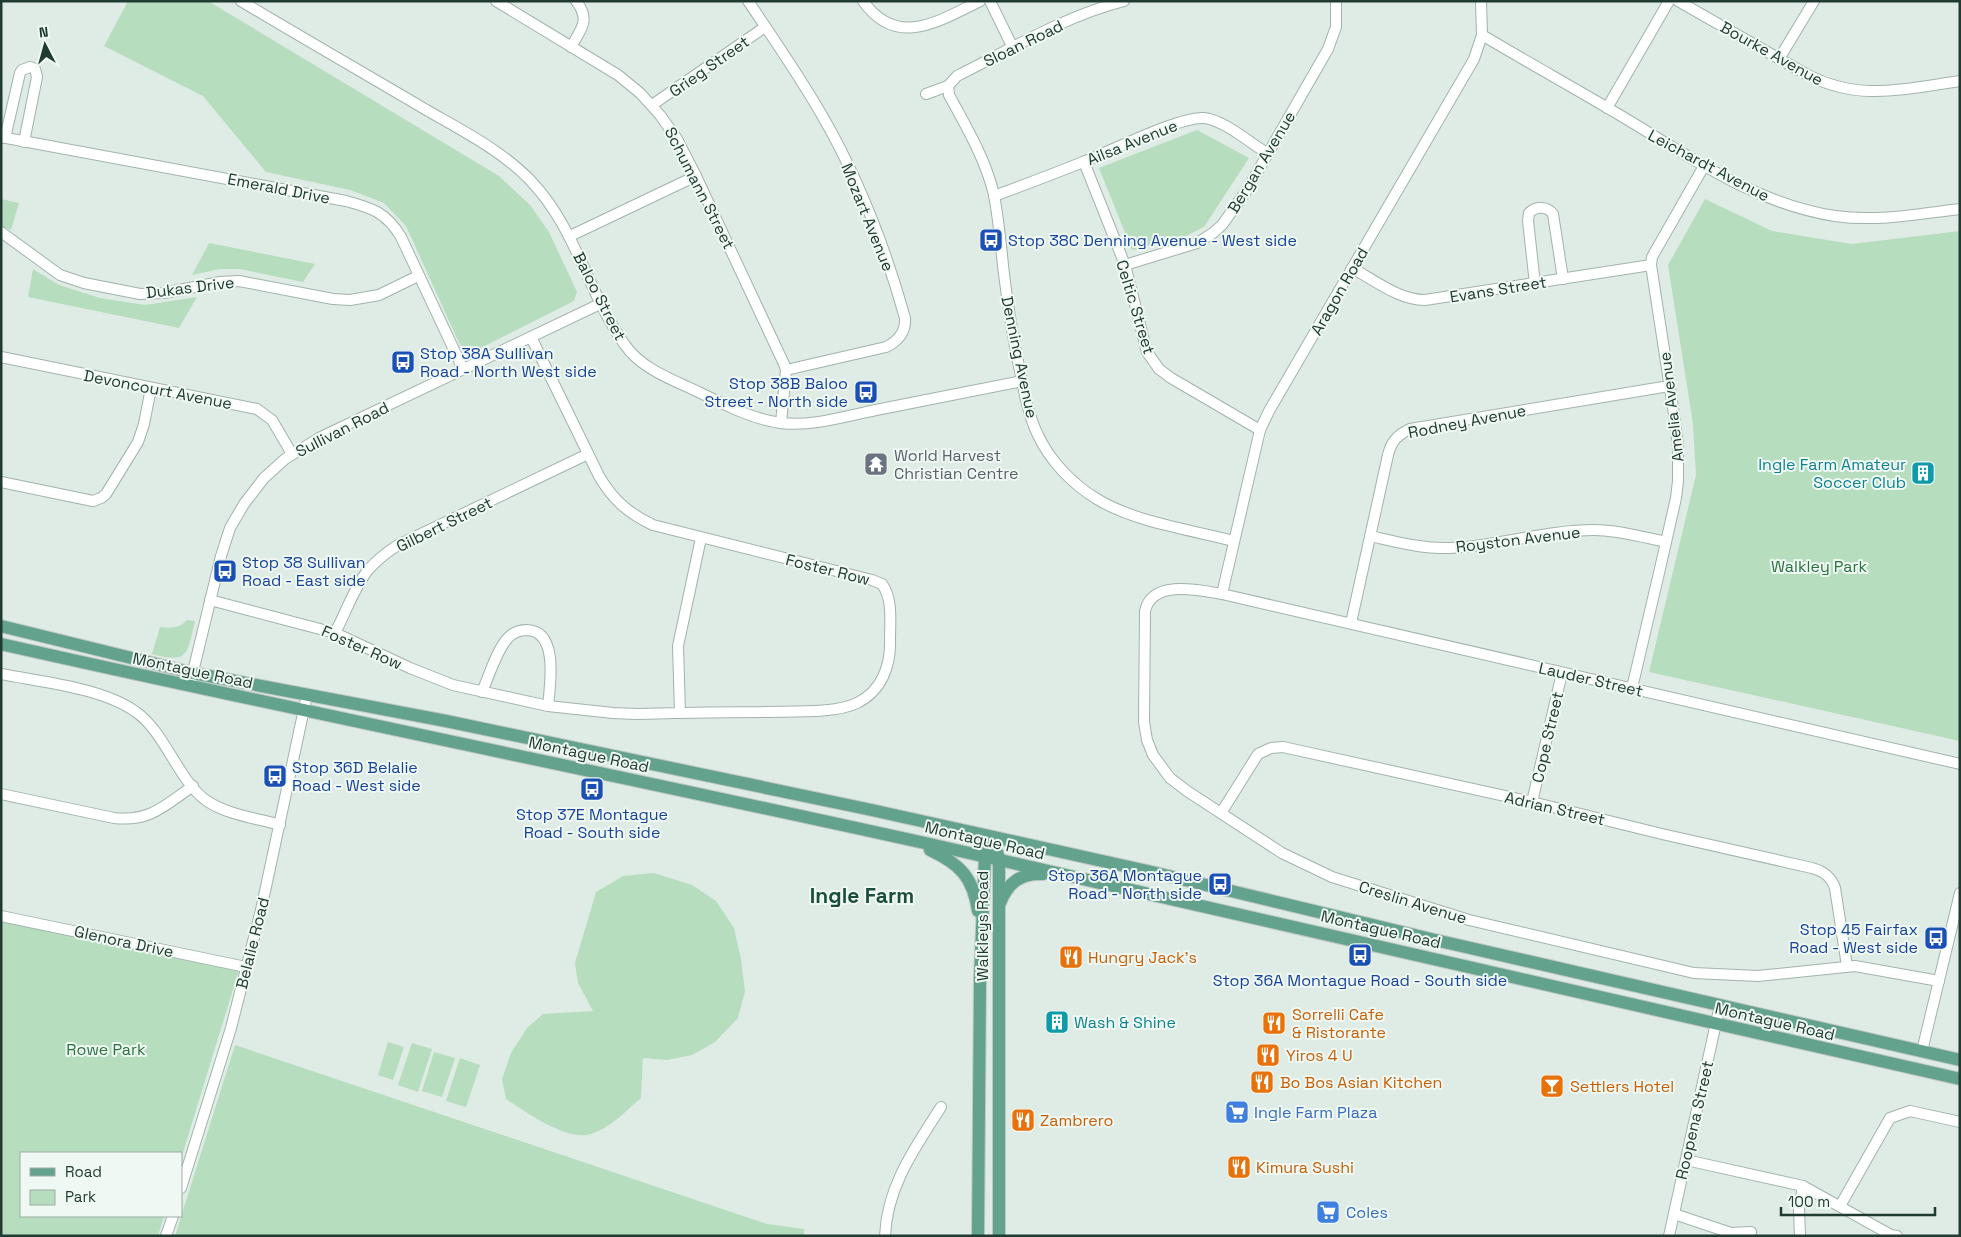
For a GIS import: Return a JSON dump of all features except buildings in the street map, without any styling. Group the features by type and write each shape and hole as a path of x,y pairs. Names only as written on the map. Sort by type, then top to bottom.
{"main road":[{"name":"Montague Road","path":"1,626 193,672 446,721 867,809 1960,1060"},
{"name":"Montague Road","path":"1,644 190,687 986,856 1960,1079"},
{"name":"Walkleys Road","path":"978,1236 982,938 986,856 993,837"},
{"name":"Walkleys Road","path":"993,837 999,859 998,1236"},
{"path":"908,839 943,856 965,873 976,895 982,938"},
{"path":"998,906 1008,886 1024,875 1073,876"},
{"path":"1917,1069 1922,1051"}],"street":[{"name":"Baloo Street","path":"241,1 497,153 520,171 552,207 570,236 615,330 627,348 651,368 735,409 781,423 801,423 1022,381"},
{"name":"Schumann Street","path":"496,1 618,75 652,105 674,133 758,306 786,370 781,423"},
{"path":"571,47 584,20 582,9 576,1"},
{"name":"Mozart Avenue","path":"748,1 809,94 838,147 881,242 906,325 897,340 886,347 786,370"},
{"path":"863,1 872,13 885,23 912,28 930,24 980,1"},
{"path":"990,1 1013,48"},
{"name":"Sloan Road","path":"926,94 948,86 957,76 1082,14 1124,1"},
{"name":"Bergan Avenue","path":"1125,265 1190,245 1214,233 1237,205 1328,49 1336,27 1336,1"},
{"name":"Aragon Road","path":"1222,594 1260,430 1269,411 1352,268 1463,81 1474,59 1482,35 1481,1"},
{"path":"1607,108 1669,1"},
{"name":"Bourke Avenue","path":"1678,1 1819,81 1856,91 1891,91 1960,82"},
{"path":"1779,59 1814,1"},
{"name":"Grieg Street","path":"652,105 765,27"},
{"name":"Leichardt Avenue","path":"1482,35 1704,166 1764,197 1790,206 1834,216 1854,218 1891,217 1960,209"},
{"path":"3,138 20,73 30,67 35,70 37,77 24,142"},
{"name":"Denning Avenue","path":"948,86 949,95 983,164 994,196 1008,303 1022,381 1031,416 1044,446 1054,461 1082,489 1118,510 1234,541"},
{"name":"Ailsa Avenue","path":"994,196 1176,124 1203,118 1223,126 1267,153"},
{"name":"Emerald Drive","path":"3,138 368,206 381,214 394,227 406,247 418,276 463,368"},
{"name":"Celtic Street","path":"1084,162 1125,265 1145,347 1155,365 1183,386 1260,430"},
{"name":"Amelia Avenue","path":"1632,688 1676,498 1678,464 1678,446 1670,386 1651,265 1654,252 1704,166"},
{"path":"570,236 696,176"},
{"path":"1535,284 1528,221 1529,213 1536,208 1545,208 1553,214 1563,279"},
{"name":"Dukas Drive","path":"1,232 60,275 84,283 140,294 164,293 220,282 239,281 333,299 350,300 379,294 418,276"},
{"name":"Evans Street","path":"1352,268 1400,294 1420,300 1651,265"},
{"name":"Sullivan Road","path":"190,687 224,544 238,513 264,478 292,454 319,438 602,303"},
{"name":"Foster Row","path":"210,600 336,633 426,675 454,685 548,706 613,713 798,711 850,706 868,696 881,682 887,668 890,653 889,599 882,584 653,524 624,508 606,489 531,337"},
{"name":"Devoncourt Avenue","path":"1,357 260,411 275,424 292,454"},
{"name":"Rodney Avenue","path":"1351,623 1389,448 1402,432 1410,429 1670,386"},
{"path":"1,482 93,501 101,498 111,488 138,442 151,388"},
{"name":"Gilbert Street","path":"336,633 361,581 368,570 385,554 413,537 588,454"},
{"name":"Royston Avenue","path":"1370,536 1418,546 1449,548 1572,531 1599,530 1666,542"},
{"path":"680,713 678,646 701,538"},
{"name":"Creslin Avenue","path":"1222,594 1178,590 1162,592 1151,598 1145,611 1145,732 1157,762 1170,778 1221,814 1282,853 1332,877 1478,922 1702,974 1758,976 1847,966 1868,967 1939,981"},
{"name":"Lauder Street","path":"1222,594 1960,764"},
{"path":"482,692 506,640 518,631 531,630 544,637 549,648 548,706"},
{"name":"Cope Street","path":"1532,802 1562,673"},
{"path":"1,674 102,695 124,704 140,715 193,786 206,800 233,813 280,825"},
{"name":"Belalie Road","path":"182,1185 222,1060 246,967 280,825 307,695"},
{"name":"Adrian Street","path":"1221,814 1253,760 1265,750 1277,747 1532,802 1820,870 1830,878 1835,888 1847,966"},
{"path":"1,794 114,818 132,819 153,814 193,786"},
{"path":"1922,1051 1959,896"},
{"name":"Glenora Drive","path":"1,916 246,967"},
{"name":"Roopena Street","path":"1668,1236 1720,1005"},
{"path":"884,1236 888,1204 897,1181 942,1107"},
{"path":"1840,1206 1890,1118 1910,1111 1960,1122"},
{"path":"1686,1160 1803,1186 1897,1236"},
{"path":"1800,1236 1799,1208 1803,1186"},
{"path":"1674,1214 1730,1232 1751,1232"},
{"path":"166,1236 172,1217"}],"green space":[{"path":"128,1 208,1 499,176 530,205 549,232 577,292 574,301 473,352 460,345 406,226 384,203 350,190 266,172 203,96 104,46"},
{"path":"1197,130 1249,158 1204,227 1186,236 1132,250 1099,168"},
{"path":"1,199 19,203 11,230 1,226"},
{"name":"Walkley Park","path":"1705,199 1772,231 1852,244 1960,231 1960,741 1649,672 1696,475 1693,424 1668,265"},
{"path":"209,243 315,264 303,282 240,269 220,269 192,275"},
{"path":"33,269 59,285 100,298 145,305 197,297 179,328 28,297"},
{"path":"187,620 195,621 188,649 184,654 173,658 152,654 160,627 171,628"},
{"path":"654,873 692,885 716,901 734,928 741,959 745,991 738,1018 715,1042 692,1055 667,1060 643,1058 641,1098 605,1128 591,1134 570,1134 535,1118 506,1099 502,1079 511,1053 527,1028 543,1014 593,1011 578,983 575,963 596,892 623,876"},
{"name":"Rowe Park","path":"1,920 239,970 182,1156 182,1152 20,1152 20,1217 164,1217 158,1236 1,1236"},
{"path":"388,1042 404,1047 393,1080 378,1075"},
{"path":"412,1043 432,1049 418,1092 398,1085"},
{"path":"235,1045 767,1224 804,1229 804,1236 175,1236"},
{"path":"434,1052 455,1058 442,1097 422,1091"},
{"path":"460,1058 480,1065 466,1107 446,1101"}],"place":[{"name":"Stop 38C Denning Avenue - West side","path":"991,240"},
{"name":"Stop 38A Sullivan Road - North West side","path":"403,362"},
{"name":"Stop 38B Baloo Street - North side","path":"866,392"},
{"name":"World Harvest Christian Centre","path":"876,464"},
{"name":"Ingle Farm Amateur Soccer Club","path":"1923,473"},
{"name":"Stop 38 Sullivan Road - East side","path":"225,571"},
{"name":"Stop 36D Belalie Road - West side","path":"275,776"},
{"name":"Stop 37E Montague Road - South side","path":"592,789"},
{"name":"Stop 36A Montague Road - North side","path":"1220,884"},
{"name":"Stop 45 Fairfax Road - West side","path":"1936,938"},
{"name":"Stop 36A Montague Road - South side","path":"1360,955"},
{"name":"Hungry Jack's","path":"1071,957"},
{"name":"Wash & Shine","path":"1057,1022"},
{"name":"Sorrelli Cafe & Ristorante","path":"1274,1023"},
{"name":"Yiros 4 U","path":"1268,1055"},
{"name":"Bo Bos Asian Kitchen","path":"1262,1082"},
{"name":"Settlers Hotel","path":"1552,1086"},
{"name":"Ingle Farm Plaza","path":"1237,1112"},
{"name":"Zambrero","path":"1023,1120"},
{"name":"Kimura Sushi","path":"1239,1167"},
{"name":"Coles","path":"1328,1212"}],"district":[{"name":"Ingle Farm","path":"862,896"}]}
